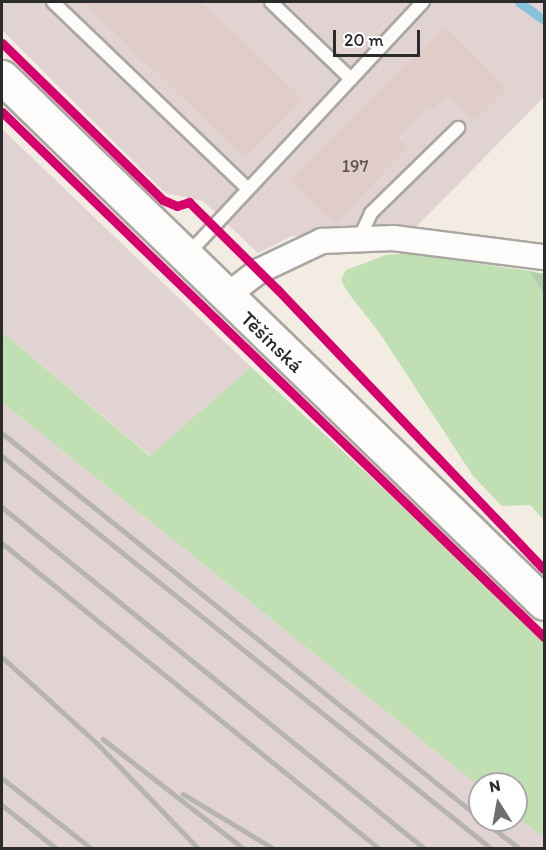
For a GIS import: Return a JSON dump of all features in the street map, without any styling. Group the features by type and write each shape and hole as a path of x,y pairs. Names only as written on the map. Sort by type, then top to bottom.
{"main road":[{"name":"Těšínská","path":"2,77 225,297 544,603"}],"street":[{"path":"225,297 259,271 322,241 393,238 544,257"}],"lane":[{"path":"52,2 248,189"},
{"path":"271,2 351,79"},
{"path":"185,256 423,2"},
{"path":"359,239 371,213 458,128"}],"shaded area":[{"path":"2,2 544,2 544,97 417,226 378,232 330,230 290,237 258,253 203,201 165,193 2,30"},
{"path":"2,129 251,367 151,456 2,332"},
{"path":"2,402 468,777 468,832 528,832 528,825 544,837 544,848 2,848"}],"green space":[{"path":"410,253 529,271 544,294 544,520 530,505 502,506 473,476 379,332 346,290 341,279 346,270 386,255"},
{"path":"529,271 544,274 544,294"},
{"path":"2,332 150,456 251,367 544,636 544,837 528,825 528,772 468,772 468,777 2,402"}],"building":[{"path":"83,2 202,2 303,99 245,158"},
{"path":"445,26 507,89 475,121 448,94 433,109 429,105 397,137 408,147 335,224 290,180"}],"waterway":[{"path":"519,2 544,20"}],"railway":[{"path":"2,433 468,808"},
{"path":"2,456 491,848"},
{"path":"2,507 424,848"},
{"path":"2,543 378,848"},
{"path":"2,657 97,743 198,848"},
{"path":"103,739 243,848"},
{"path":"2,778 91,848"},
{"path":"183,794 273,848"},
{"path":"2,805 56,848"},
{"path":"498,832 519,848"}],"cycle path":[{"path":"2,43 163,200 177,206 189,202 278,290 544,569"},
{"path":"2,112 544,637"}]}
